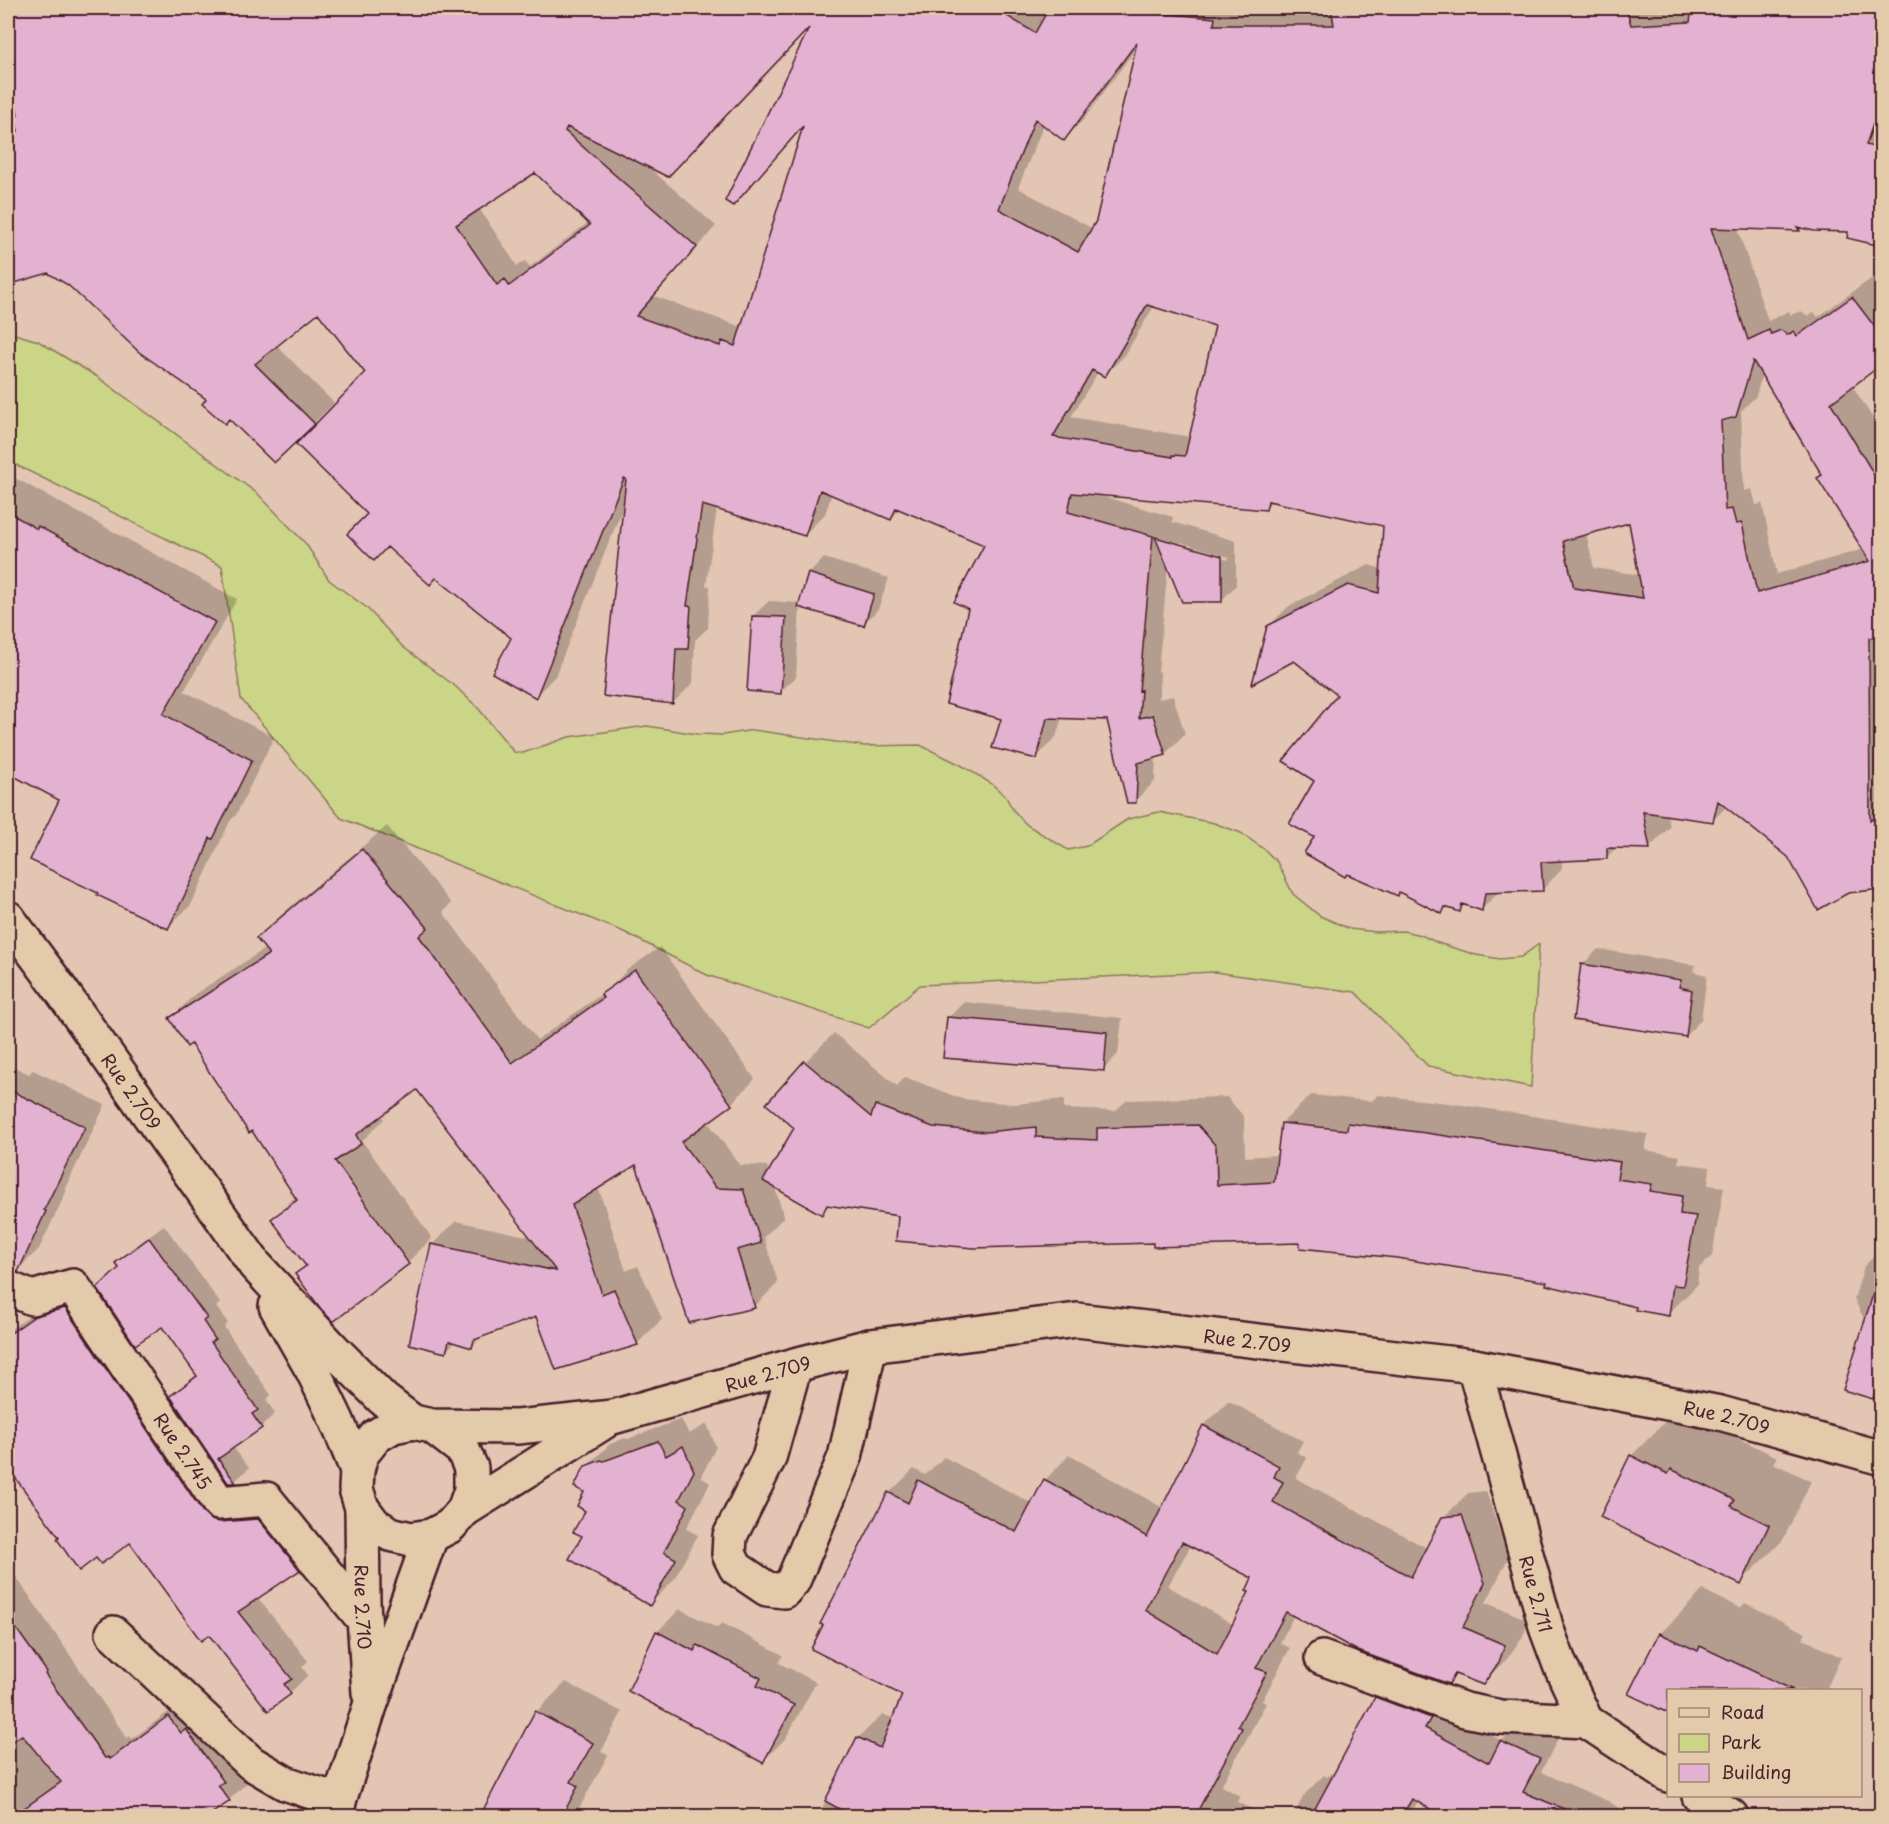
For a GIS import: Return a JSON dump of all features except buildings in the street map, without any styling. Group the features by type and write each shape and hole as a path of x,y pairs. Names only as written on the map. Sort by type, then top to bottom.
{"street":[{"name":"Rue 2.709","path":"8,918 255,1265 383,1399 433,1430 517,1427 613,1416 870,1346 1077,1320 1474,1366 1720,1413 1881,1458"},
{"name":"Rue 2.709","path":"255,1265 287,1328 313,1371 357,1470"},
{"name":"Rue 2.745","path":"8,1288 32,1298 73,1286 219,1503 266,1499 364,1620"},
{"path":"795,1365 769,1458 730,1536 729,1554 736,1568 767,1589 784,1591 793,1581 845,1457 870,1346"},
{"name":"Rue 2.711","path":"1474,1366 1547,1630 1560,1665 1586,1721"},
{"name":"Rue 2.709","path":"464,1510 613,1416"},
{"path":"393,1426 433,1430 463,1450 471,1468 471,1490 464,1510 450,1526 431,1536 411,1539 390,1534 374,1524 362,1508 356,1489 361,1455 376,1437 393,1426"},
{"name":"Rue 2.710","path":"362,1508 364,1620 370,1706"},
{"name":"Rue 2.710","path":"338,1809 370,1706 431,1536"},
{"path":"113,1633 251,1763 338,1809"},
{"path":"1322,1658 1466,1710 1500,1717 1586,1721 1667,1774"},
{"path":"1701,1797 1731,1816"}],"green space":[{"path":"8,332 38,341 96,376 258,494 306,544 329,580 367,608 403,647 455,686 478,708 514,752 523,753 569,737 647,726 697,734 723,735 753,730 864,746 920,745 961,765 992,784 1006,797 1013,810 1027,825 1068,850 1087,846 1128,819 1159,812 1214,823 1241,833 1265,850 1277,862 1293,894 1320,916 1350,929 1376,932 1403,931 1421,935 1476,955 1500,959 1521,957 1539,944 1531,1087 1428,1066 1355,992 1215,972 920,985 869,1028 707,975 624,932 341,818 241,699 222,566 8,461"}]}
